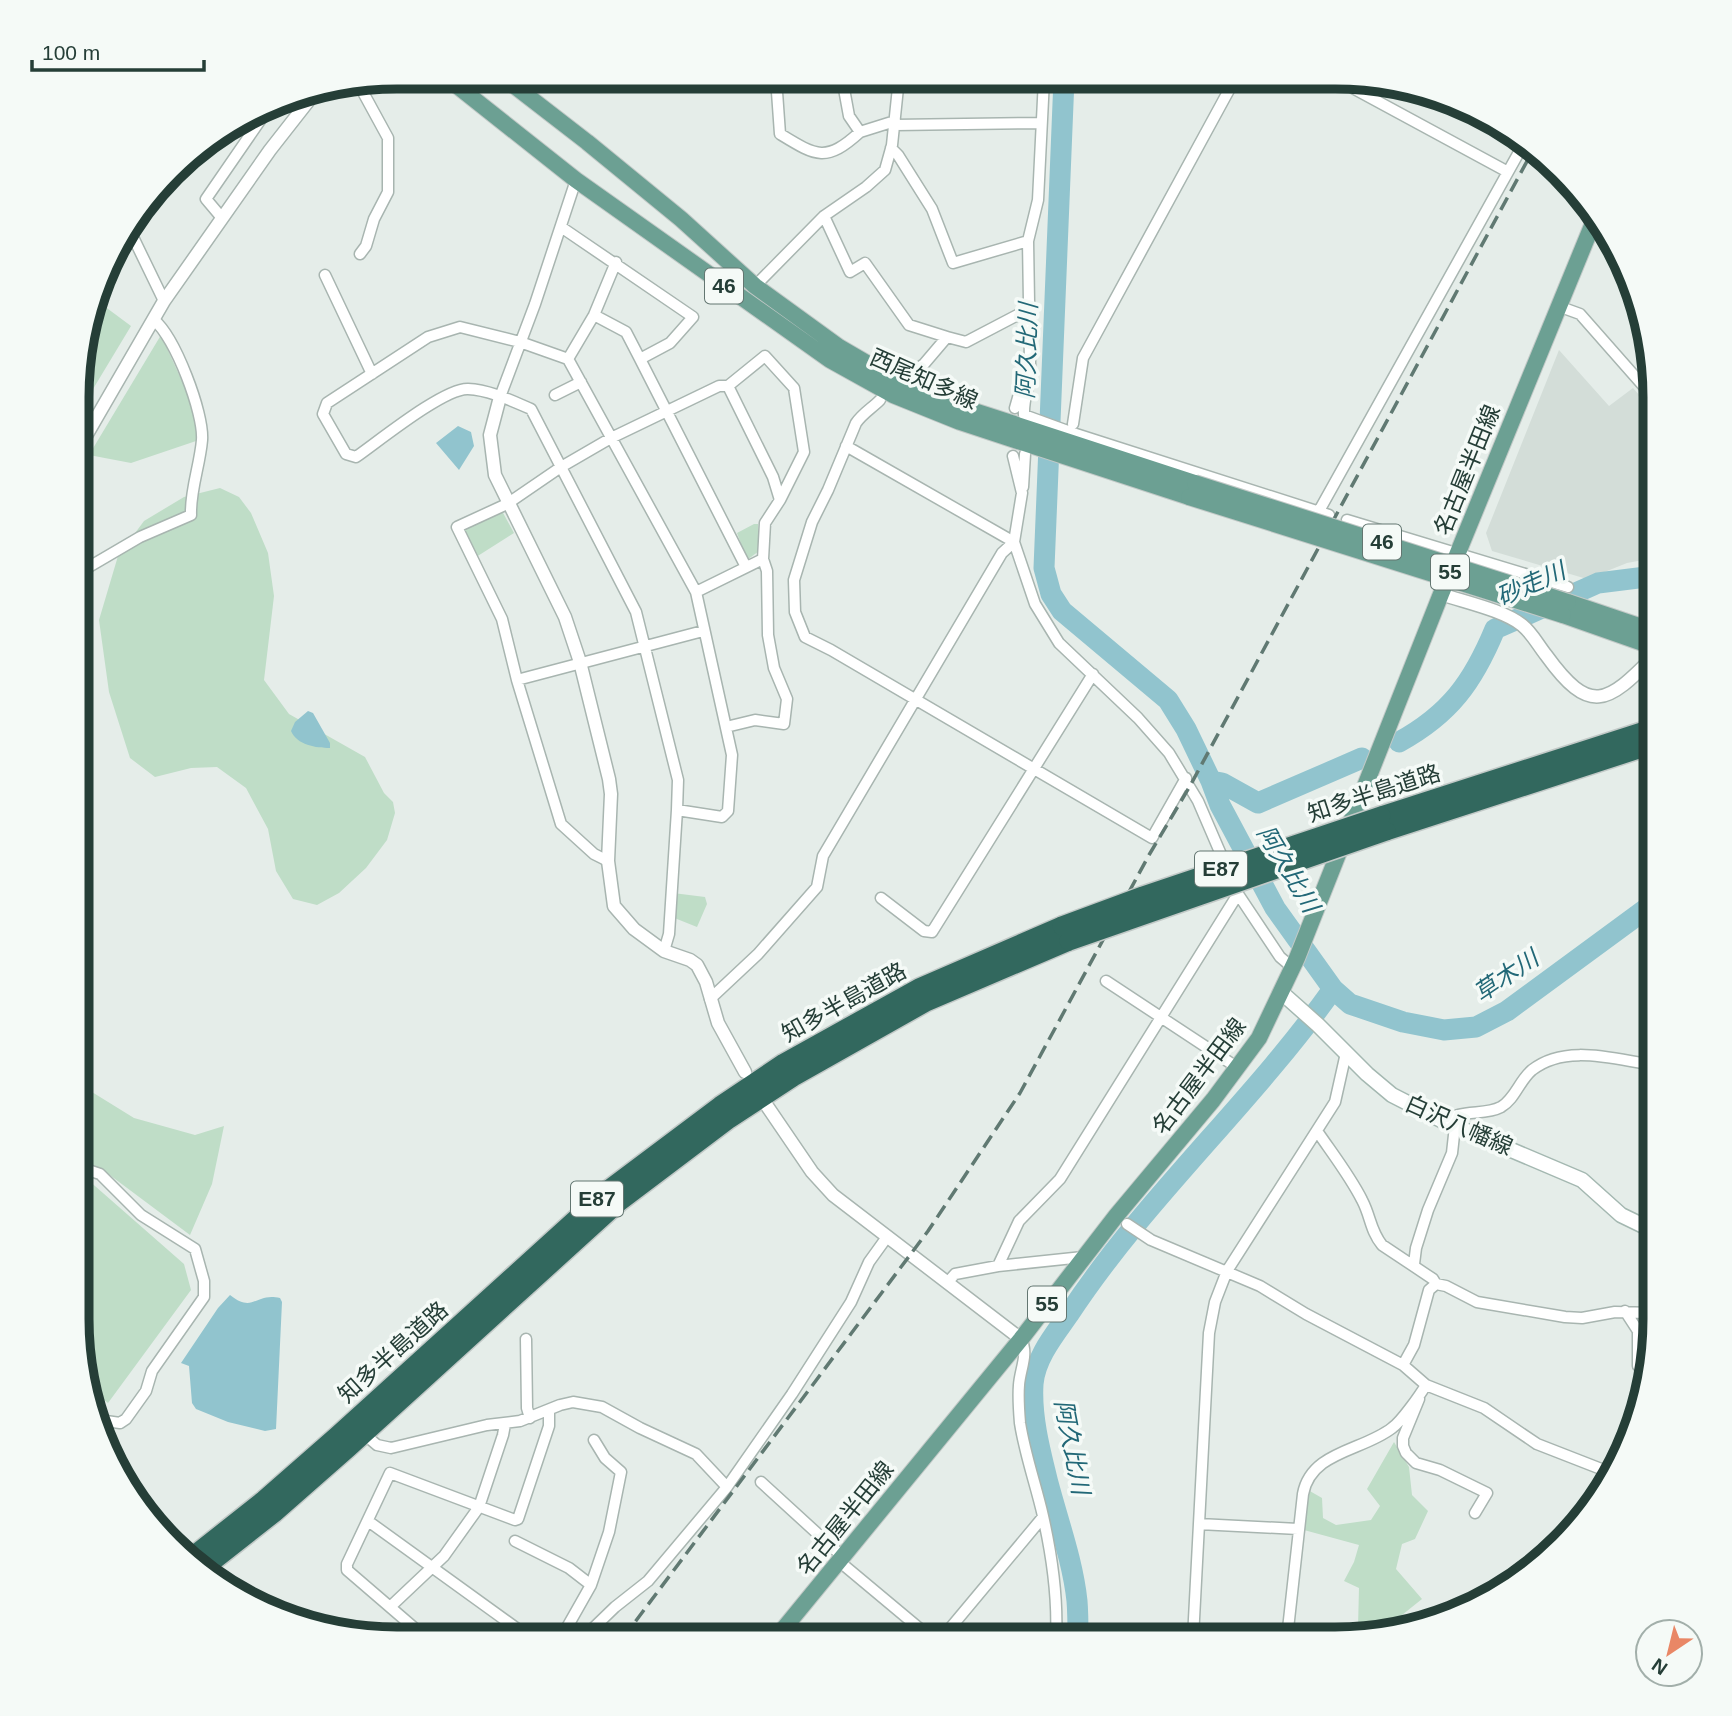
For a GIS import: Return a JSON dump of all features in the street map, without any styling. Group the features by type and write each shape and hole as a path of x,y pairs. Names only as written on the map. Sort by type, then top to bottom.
{"highway":[{"name":"知多半島道路","path":"197,1553 264,1500 337,1436 608,1190 679,1136 784,1063 854,1022 919,988 1065,933 1643,732"},
{"name":"知多半島道路","path":"1384,823 1643,747"},
{"name":"知多半島道路","path":"210,1563 274,1513 348,1448 619,1202 719,1127 793,1077 884,1025 1065,933"}],"main road":[{"name":"西尾知多線","path":"461,89 576,180 830,360 893,395 960,422 1029,437 1566,601 1643,627"},
{"name":"西尾知多線","path":"519,89 681,219 755,286 839,347 894,379 1029,437"},
{"name":"名古屋半田線","path":"785,1627 1021,1339 1083,1257 1127,1224 1259,1038 1295,963 1441,594 1591,227"},
{"name":"西尾知多線","path":"1566,601 1643,641"},
{"name":"白沢八幡線","path":"1282,993 1392,1095 1449,1123 1582,1180 1620,1215 1643,1226"}],"street":[{"path":"777,89 780,134 817,154 844,147 860,132 895,123 1041,123"},
{"path":"844,89 849,116 860,132"},
{"path":"755,286 824,216 866,187 885,170 891,148 898,89"},
{"path":"1043,89 1038,201 1028,241 1031,377 1023,404 1029,437 1014,542 1025,579 1041,614 1059,643 1161,744 1186,778 1198,801 1238,894 1280,957 1295,963"},
{"path":"1070,427 1083,358 1230,89"},
{"path":"1357,90 1508,172"},
{"path":"360,254 386,198 390,147 388,138 363,91"},
{"path":"89,429 164,301 270,149 306,103"},
{"path":"222,218 206,199 259,122"},
{"path":"891,148 932,209 953,263 1028,241"},
{"path":"1029,437 1070,427 1324,513 1520,151"},
{"path":"576,180 500,397 490,435 495,475 565,617 580,662 609,779 611,794 608,861 614,906 634,929 664,951 697,965 706,982 718,1023 745,1072"},
{"path":"824,216 850,272 865,262 909,325 967,342 1029,309"},
{"path":"561,227 616,262 692,317 670,343 640,359"},
{"path":"133,238 164,301"},
{"path":"568,359 594,315 616,262"},
{"path":"325,275 372,374"},
{"path":"1558,306 1580,314 1642,385"},
{"path":"594,315 626,332 746,567"},
{"path":"89,567 140,537 191,516 202,438 200,416 172,342 154,320"},
{"path":"664,951 668,934 678,780 645,645 636,612 531,409 468,389 451,393 356,457 346,454 323,414 327,404 428,337 446,329 460,327 520,342 568,359 696,592 733,755 728,811 722,817 677,810"},
{"path":"911,374 924,364 947,337"},
{"path":"608,861 594,854 561,824 517,680 502,619 457,527 507,503 611,438 719,386 728,386 765,356 793,388 804,452 765,523 763,559 767,571 768,635 774,668 787,699 784,724 755,720 726,727"},
{"path":"1015,408 1017,395 1030,363"},
{"path":"555,395 581,382"},
{"path":"728,386 773,477 780,500"},
{"path":"880,400 872,409 863,412 808,532 794,580 795,612 805,637 1034,767 1152,838 1186,778"},
{"path":"846,446 1014,542"},
{"path":"1013,456 1022,493"},
{"path":"1347,520 1458,554 1566,601"},
{"path":"710,999 758,954 817,887 823,856 1002,553 1014,542"},
{"path":"696,592 763,559"},
{"path":"1441,594 1505,616 1522,625 1547,657 1584,696 1598,698 1616,691 1643,666"},
{"path":"517,680 703,631"},
{"path":"881,898 924,932 932,932 1093,674"},
{"path":"998,1266 1019,1222 1060,1179 1238,894"},
{"path":"1106,981 1238,1068"},
{"path":"1194,1627 1209,1333 1215,1302 1227,1271 1335,1102 1346,1053"},
{"path":"1414,1264 1428,1210 1451,1153 1449,1123 1458,1115 1500,1108 1510,1100 1520,1081 1534,1068 1558,1057 1576,1055 1643,1064"},
{"path":"767,1106 821,1183 1021,1339 1025,1348 1019,1385 1020,1419 1024,1448 1043,1517 1054,1581 1056,1627"},
{"path":"1317,1131 1360,1197 1373,1232 1382,1245 1414,1264 1436,1284 1446,1286 1477,1302 1510,1309 1582,1318 1625,1311 1643,1312"},
{"path":"89,1170 100,1174 141,1215 195,1249 204,1281 204,1297 152,1371 146,1391 126,1419 114,1423 107,1421"},
{"path":"1127,1224 1151,1240 1260,1286 1403,1365 1426,1385 1484,1408 1551,1451 1603,1470"},
{"path":"594,1627 648,1581 727,1487 852,1302 869,1262 887,1237"},
{"path":"947,1283 955,1275 998,1266 1083,1257"},
{"path":"1403,1365 1414,1345 1429,1290 1436,1284"},
{"path":"1625,1311 1638,1331 1639,1367"},
{"path":"526,1339 527,1408 530,1418"},
{"path":"1288,1627 1304,1487 1310,1475 1334,1456 1363,1445 1394,1427 1426,1385"},
{"path":"1419,1396 1418,1405 1403,1438 1403,1446 1416,1463 1487,1493 1475,1513"},
{"path":"370,1439 377,1445 391,1448 486,1425 530,1418 573,1402 602,1407 696,1454 727,1487"},
{"path":"414,1627 347,1570 346,1564 390,1473 518,1519 549,1426 549,1410"},
{"path":"390,1606 444,1556 479,1507 505,1424"},
{"path":"567,1627 591,1585 609,1532 621,1472 605,1458 594,1440"},
{"path":"761,1482 841,1560 918,1627"},
{"path":"951,1627 1043,1517"},
{"path":"368,1521 515,1627"},
{"path":"1199,1524 1298,1530"},
{"path":"515,1541 569,1568 591,1585"}],"shaded area":[{"path":"1559,350 1609,406 1633,388 1643,399 1643,560 1627,563 1587,579 1492,551 1486,533"}],"green space":[{"path":"104,306 131,326 90,394 95,337"},
{"path":"161,335 196,412 199,440 131,463 89,455"},
{"path":"220,488 239,497 251,513 268,553 274,596 264,680 289,714 365,757 384,793 393,802 395,813 387,840 366,868 339,893 317,905 293,899 276,871 268,829 246,788 217,767 191,768 155,777 130,758 109,692 99,620 118,556 144,521 184,497"},
{"path":"502,511 514,533 473,559 457,527"},
{"path":"758,524 759,551 747,560 737,533"},
{"path":"673,893 705,897 707,904 697,927 672,917"},
{"path":"89,1090 134,1118 195,1135 224,1126 212,1184 190,1235 103,1170 89,1165"},
{"path":"89,1181 184,1264 191,1290 108,1403 99,1396 90,1339"},
{"path":"1394,1442 1409,1467 1412,1495 1428,1511 1415,1539 1402,1544 1396,1569 1422,1599 1398,1620 1358,1626 1359,1588 1344,1581 1359,1545 1304,1530 1308,1490 1322,1498 1323,1518 1336,1525 1371,1520 1380,1506 1367,1489"}],"water":[{"path":"458,426 471,432 474,446 459,470 436,443"},
{"path":"308,711 313,713 330,743 330,748 308,745 298,740 291,731 295,722"},
{"path":"230,1295 244,1303 272,1297 280,1298 282,1302 276,1429 265,1431 228,1422 196,1409 192,1403 189,1366 181,1363 218,1308"}],"waterway":[{"name":"阿久比川","path":"1064,89 1044,568 1051,594 1062,611 1168,700 1186,729 1220,805 1275,908 1333,989 1350,1004 1403,1022 1444,1030 1476,1027 1507,1011 1643,911"},
{"name":"砂走川","path":"1399,742 1432,720 1458,695 1478,665 1495,629 1598,583 1643,577"},
{"name":"砂走川","path":"1211,781 1222,783 1258,803 1362,758"},
{"name":"阿久比川","path":"1078,1627 1072,1571 1045,1471 1035,1421 1033,1384 1038,1365 1046,1347 1131,1230 1302,1031 1333,989"}],"railway":[{"path":"631,1627 928,1231 1020,1093 1149,855 1190,786 1529,158"}],"water label":[{"name":"草木川","path":"1506,976"}]}
